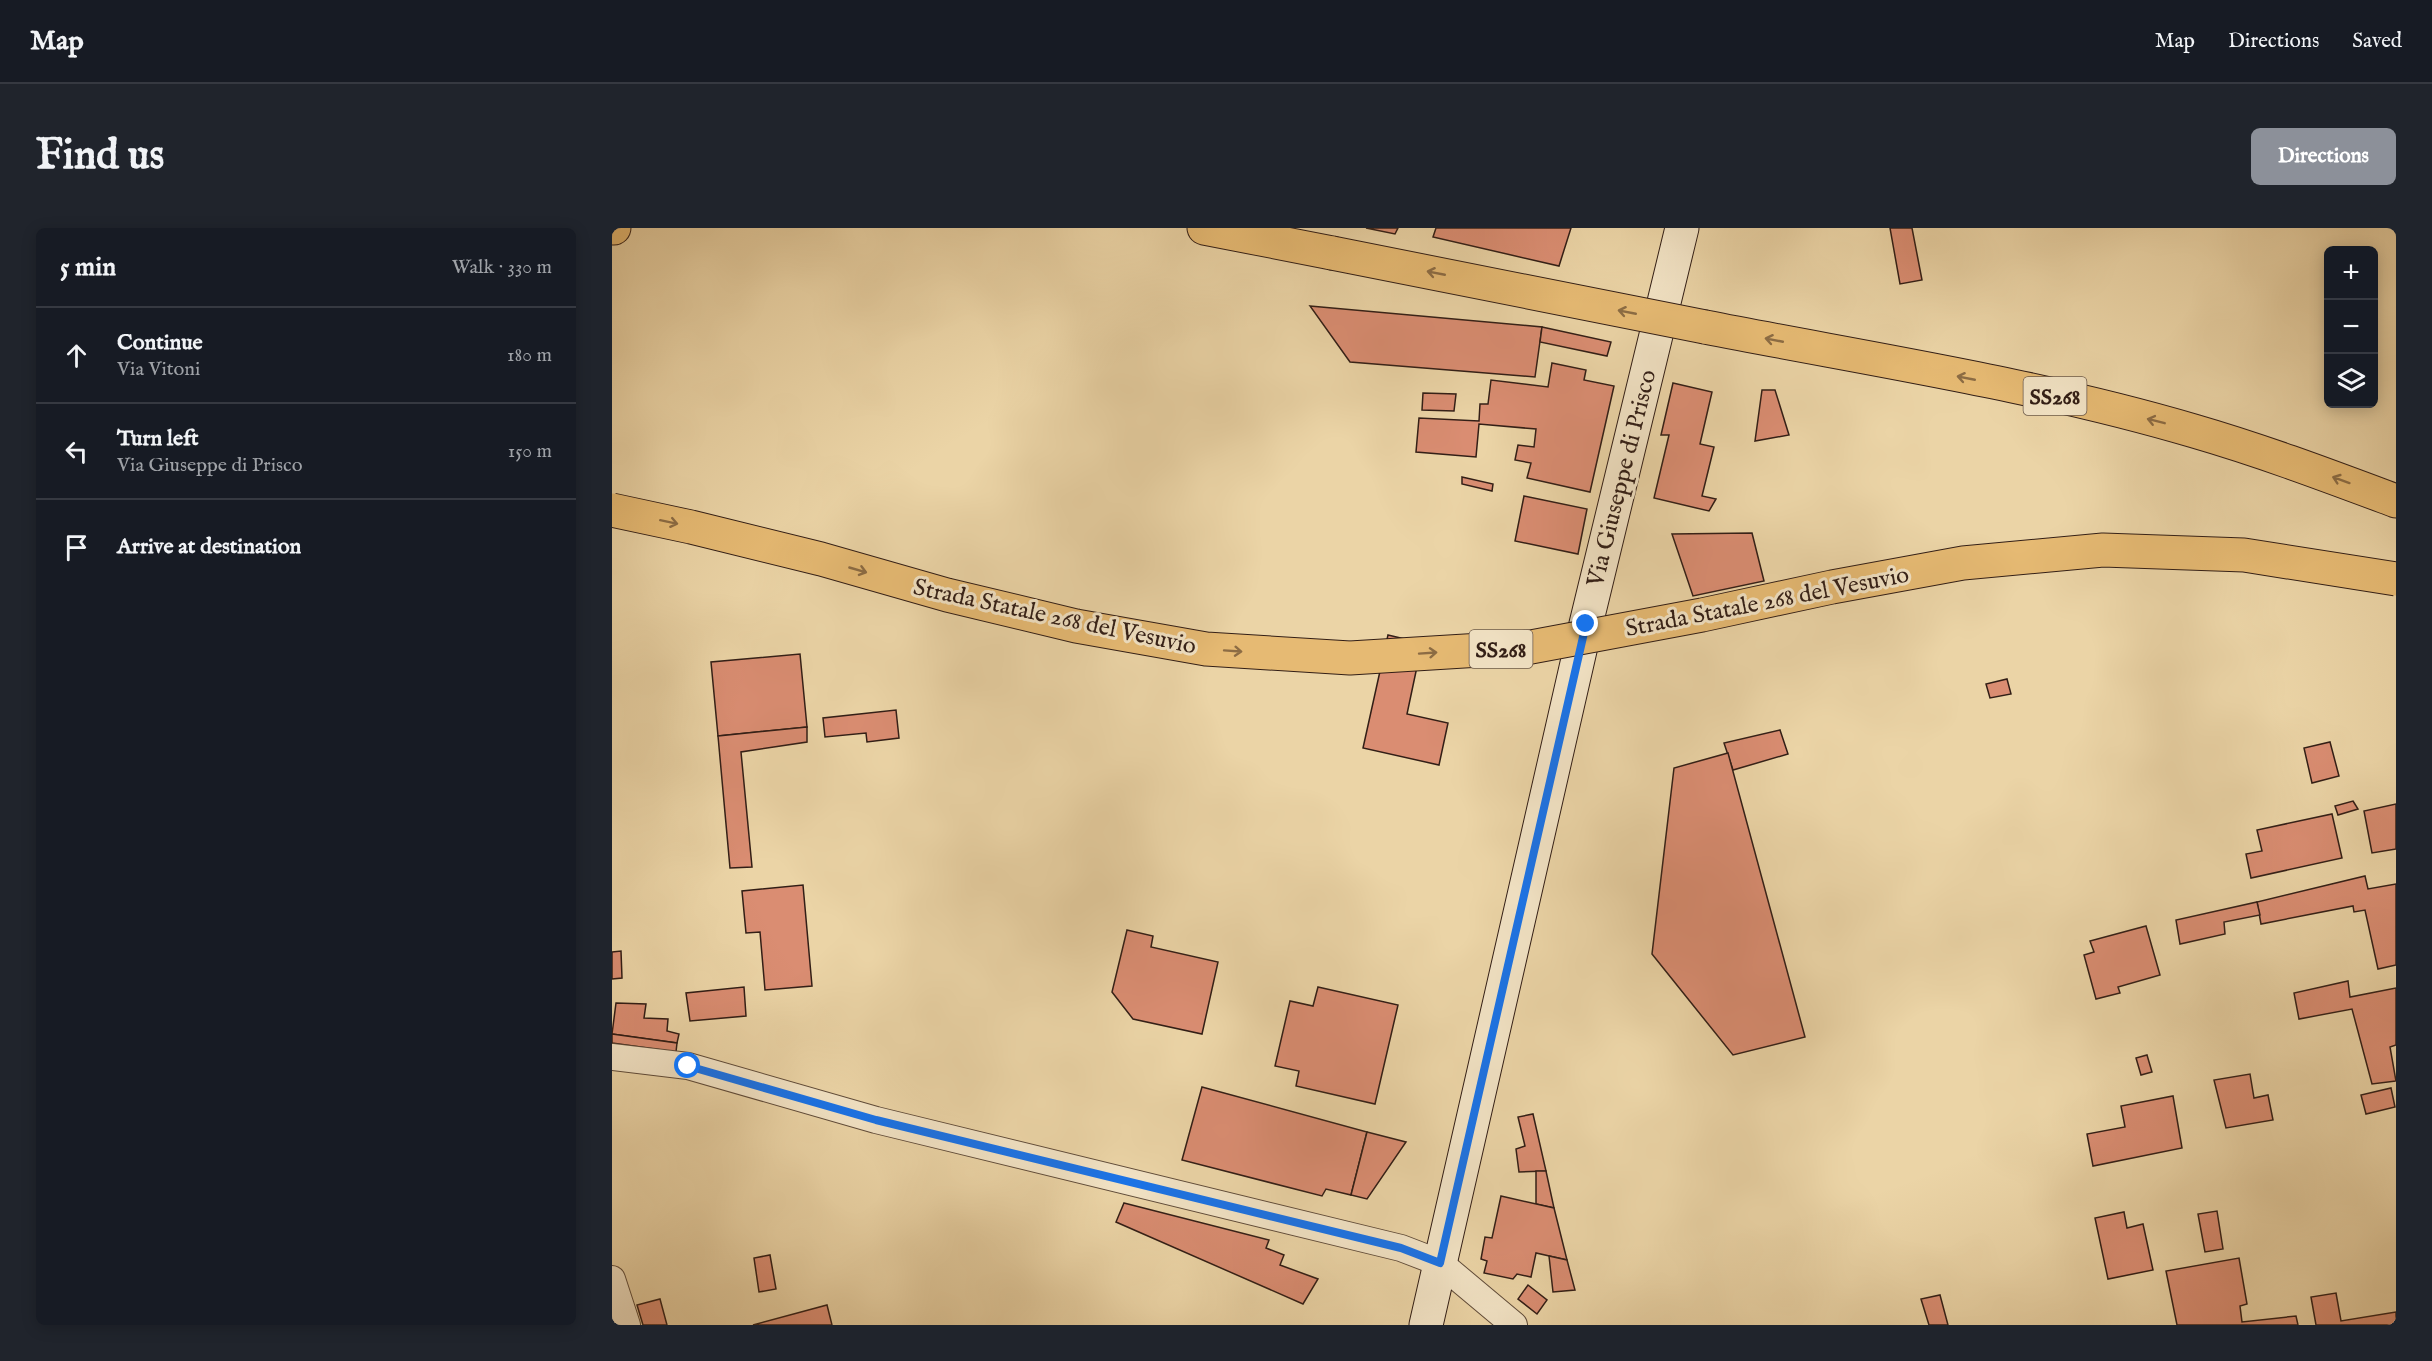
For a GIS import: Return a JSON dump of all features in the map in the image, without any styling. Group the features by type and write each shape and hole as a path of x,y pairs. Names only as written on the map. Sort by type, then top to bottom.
{"highway":[{"name":"SS268","path":"1204,228 2098,406 2193,430 2270,454 2396,501"},
{"name":"Strada Statale 268 del Vesuvio","path":"612,510 821,559 947,595 1076,626 1206,649 1350,658 1531,647 1963,563 2103,550 2244,555 2396,579"}],"main road":[{"name":"Via Giuseppe di Prisco","path":"1426,1325 1586,624 1682,228"}],"street":[{"path":"612,1057 688,1066 876,1120 1401,1248 1440,1263 1514,1325"},
{"path":"612,1279 627,1325"}],"building":[{"path":"1366,228 1398,228 1395,234"},
{"path":"1436,228 1571,228 1559,266 1433,237"},
{"path":"1890,228 1912,228 1922,280 1900,284"},
{"path":"1310,306 1542,327 1535,377 1350,362"},
{"path":"1542,327 1611,342 1607,356 1540,342"},
{"path":"1552,363 1586,370 1584,380 1614,386 1590,492 1527,478 1531,463 1515,460 1518,445 1534,447 1536,429 1479,424 1476,457 1416,452 1419,418 1479,421 1480,404 1488,404 1491,380 1548,387"},
{"path":"1673,383 1712,392 1700,444 1714,447 1702,496 1716,499 1709,511 1654,498 1669,435 1661,435"},
{"path":"1762,390 1775,390 1789,435 1755,441"},
{"path":"1423,393 1456,394 1454,411 1422,410"},
{"path":"1462,477 1493,484 1492,491 1462,484"},
{"path":"1524,496 1587,509 1578,554 1515,541"},
{"path":"1752,533 1764,581 1693,596 1672,534"},
{"path":"1388,635 1422,643 1407,714 1448,723 1439,765 1363,748"},
{"path":"800,654 807,727 718,736 711,662"},
{"path":"2007,679 2011,694 1990,698 1986,684"},
{"path":"896,710 899,738 867,742 866,733 825,737 823,718"},
{"path":"807,727 807,742 741,752 752,867 730,868 718,736"},
{"path":"1780,730 1788,754 1733,770 1724,743"},
{"path":"2330,742 2339,776 2312,783 2304,748"},
{"path":"1728,753 1805,1037 1733,1055 1652,954 1674,768"},
{"path":"2353,801 2358,809 2338,815 2335,806"},
{"path":"2396,804 2396,849 2372,853 2364,811"},
{"path":"2332,814 2342,858 2251,878 2246,854 2262,851 2257,830"},
{"path":"2365,876 2368,889 2396,884 2396,965 2378,969 2365,910 2354,912 2353,906 2261,924 2257,902"},
{"path":"803,885 812,986 765,990 760,932 746,933 742,891"},
{"path":"2257,902 2260,915 2224,922 2225,934 2180,944 2176,920"},
{"path":"2146,926 2160,975 2118,987 2120,993 2096,999 2084,955 2094,952 2090,941"},
{"path":"1127,930 1153,936 1151,947 1218,962 1202,1034 1133,1019 1112,992"},
{"path":"621,951 622,978 612,979 612,952"},
{"path":"2348,981 2350,997 2396,988 2396,1045 2390,1047 2396,1081 2372,1084 2352,1009 2299,1019 2294,993"},
{"path":"744,987 746,1016 690,1021 686,993"},
{"path":"1318,987 1398,1005 1375,1104 1296,1086 1299,1071 1275,1066 1290,1001 1313,1006"},
{"path":"616,1003 646,1004 644,1018 668,1019 667,1031 679,1034 677,1043 612,1034"},
{"path":"612,1034 677,1043 676,1052 612,1043"},
{"path":"2147,1055 2152,1072 2141,1075 2136,1058"},
{"path":"2250,1074 2254,1098 2268,1095 2273,1120 2226,1128 2214,1080"},
{"path":"1202,1087 1367,1132 1351,1195 1326,1189 1322,1196 1182,1160"},
{"path":"2391,1088 2395,1107 2366,1114 2361,1095"},
{"path":"2173,1096 2182,1148 2093,1166 2087,1134 2125,1127 2121,1106"},
{"path":"1533,1114 1546,1171 1519,1172 1516,1149 1525,1146 1518,1117"},
{"path":"1367,1132 1406,1142 1367,1199 1351,1195"},
{"path":"1536,1171 1546,1171 1554,1208 1536,1204"},
{"path":"1501,1196 1554,1208 1567,1260 1536,1253 1531,1277 1517,1274 1513,1279 1484,1273 1487,1261 1481,1259 1485,1237 1492,1238"},
{"path":"1124,1203 1269,1240 1266,1248 1284,1255 1280,1265 1318,1279 1303,1304 1116,1222"},
{"path":"2217,1211 2223,1249 2205,1252 2198,1214"},
{"path":"2124,1212 2127,1228 2143,1224 2153,1270 2108,1279 2095,1218"},
{"path":"770,1255 776,1289 759,1292 754,1258"},
{"path":"1549,1256 1567,1260 1575,1290 1553,1292"},
{"path":"2239,1258 2247,1304 2240,1306 2242,1322 2296,1316 2298,1325 2177,1325 2166,1271"},
{"path":"1528,1285 1547,1300 1537,1314 1518,1299"},
{"path":"2336,1293 2341,1321 2396,1312 2396,1325 2316,1325 2311,1297"},
{"path":"1940,1295 1948,1325 1929,1325 1921,1299"},
{"path":"660,1299 667,1325 643,1325 637,1305"},
{"path":"827,1305 832,1325 753,1325"}],"route":[{"path":"688,1066 876,1120 1401,1248 1440,1263 1586,624"}]}
